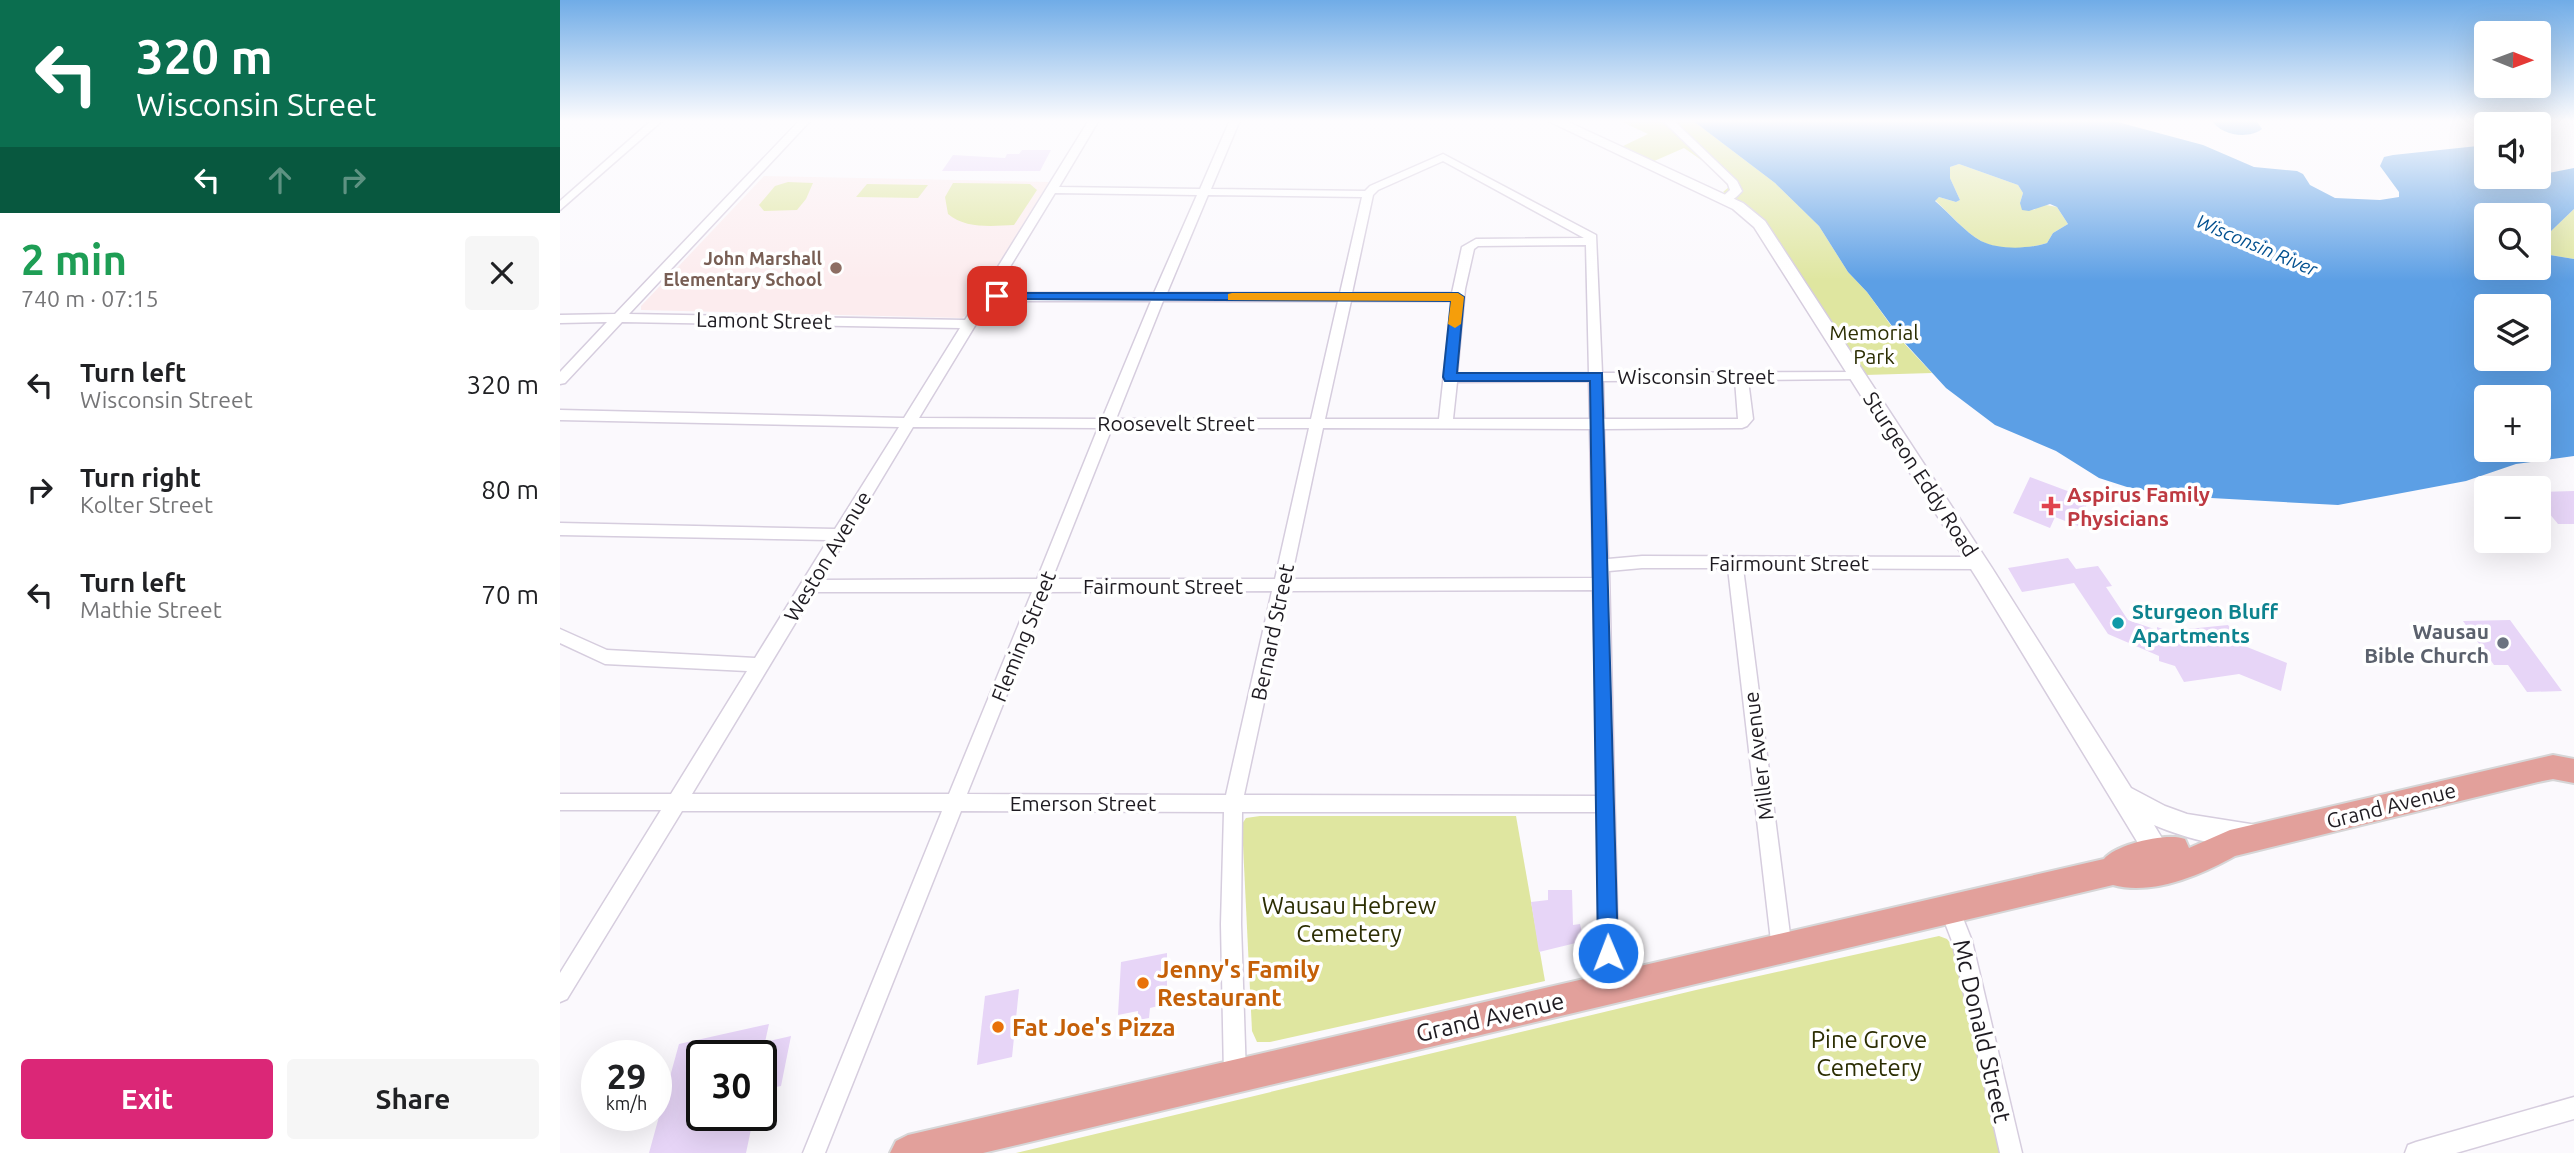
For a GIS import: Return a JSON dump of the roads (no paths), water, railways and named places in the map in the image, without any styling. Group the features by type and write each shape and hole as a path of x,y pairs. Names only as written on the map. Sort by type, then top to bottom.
{"main road":[{"name":"Grand Avenue","path":"908,1153 2113,871 2132,876 2162,860 2202,860 2230,844 2563,768"}],"street":[{"path":"560,207 597,174"},
{"path":"560,380 755,174"},
{"name":"Weston Avenue","path":"560,992 1061,174"},
{"name":"Fleming Street","path":"814,1153 1158,297 1212,174"},
{"path":"1051,190 1368,194 1374,188 1406,174"},
{"path":"1475,174 1592,237 1607,804 1609,989"},
{"name":"Sturgeon Eddy Road","path":"1669,174 1749,213 1765,232 1978,563 2162,860"},
{"path":"1723,174 1733,183 1736,191 1725,200"},
{"name":"Bernard Street","path":"1235,1076 1231,924 1233,803 1368,194"},
{"path":"1446,423 1458,297 1466,250 1470,245 1592,241"},
{"path":"985,296 1458,297"},
{"name":"Lamont Street","path":"560,319 969,324"},
{"name":"Wisconsin Street","path":"1450,377 1857,375"},
{"name":"Roosevelt Street","path":"560,415 908,423 1740,423 1746,416 1741,376"},
{"path":"560,529 839,536"},
{"name":"Fairmount Street","path":"1601,566 1642,562 1978,563"},
{"name":"Miller Avenue","path":"1735,563 1782,950"},
{"name":"Fairmount Street","path":"808,586 1601,584"},
{"path":"560,636 605,657 760,665"},
{"path":"2122,794 2153,814 2177,824 2227,832 2274,834"},
{"name":"Emerson Street","path":"560,802 1607,804"},
{"name":"Mc Donald Street","path":"1951,910 1962,941 2011,1153"},
{"path":"2416,1153 2574,1108"}],"water":[{"name":"Wisconsin River","path":"1763,174 1950,174 1960,200 1956,202 1939,197 1935,201 1981,241 2005,247 2023,247 2047,243 2053,233 2068,224 2057,207 2050,204 2029,211 2022,210 2020,203 2023,193 2018,185 1987,174 2303,174 2310,185 2335,198 2380,200 2399,197 2399,192 2386,174 2474,174 2474,189 2551,189 2551,174 2574,174 2574,209 2551,231 2551,203 2474,203 2474,280 2551,280 2551,255 2574,259 2574,456 2551,459 2551,385 2474,385 2474,462 2530,462 2474,476 2466,481 2338,505 2175,496 2127,487 2099,478 2056,451 1995,425 1946,388 1903,341 1867,292 1848,272 1819,226"}],"place":[{"name":"John Marshall Elementary School","path":"836,268"},
{"name":"Aspirus Family Physicians","path":"2051,506"},
{"name":"Sturgeon Bluff Apartments","path":"2118,623"},
{"name":"Wausau Bible Church","path":"2503,643"},
{"name":"Jenny's Family Restaurant","path":"1143,983"},
{"name":"Fat Joe's Pizza","path":"998,1027"}],"park label":[{"name":"Memorial Park","path":"1874,344"},
{"name":"Wausau Hebrew Cemetery","path":"1349,919"},
{"name":"Pine Grove Cemetery","path":"1869,1053"}]}
